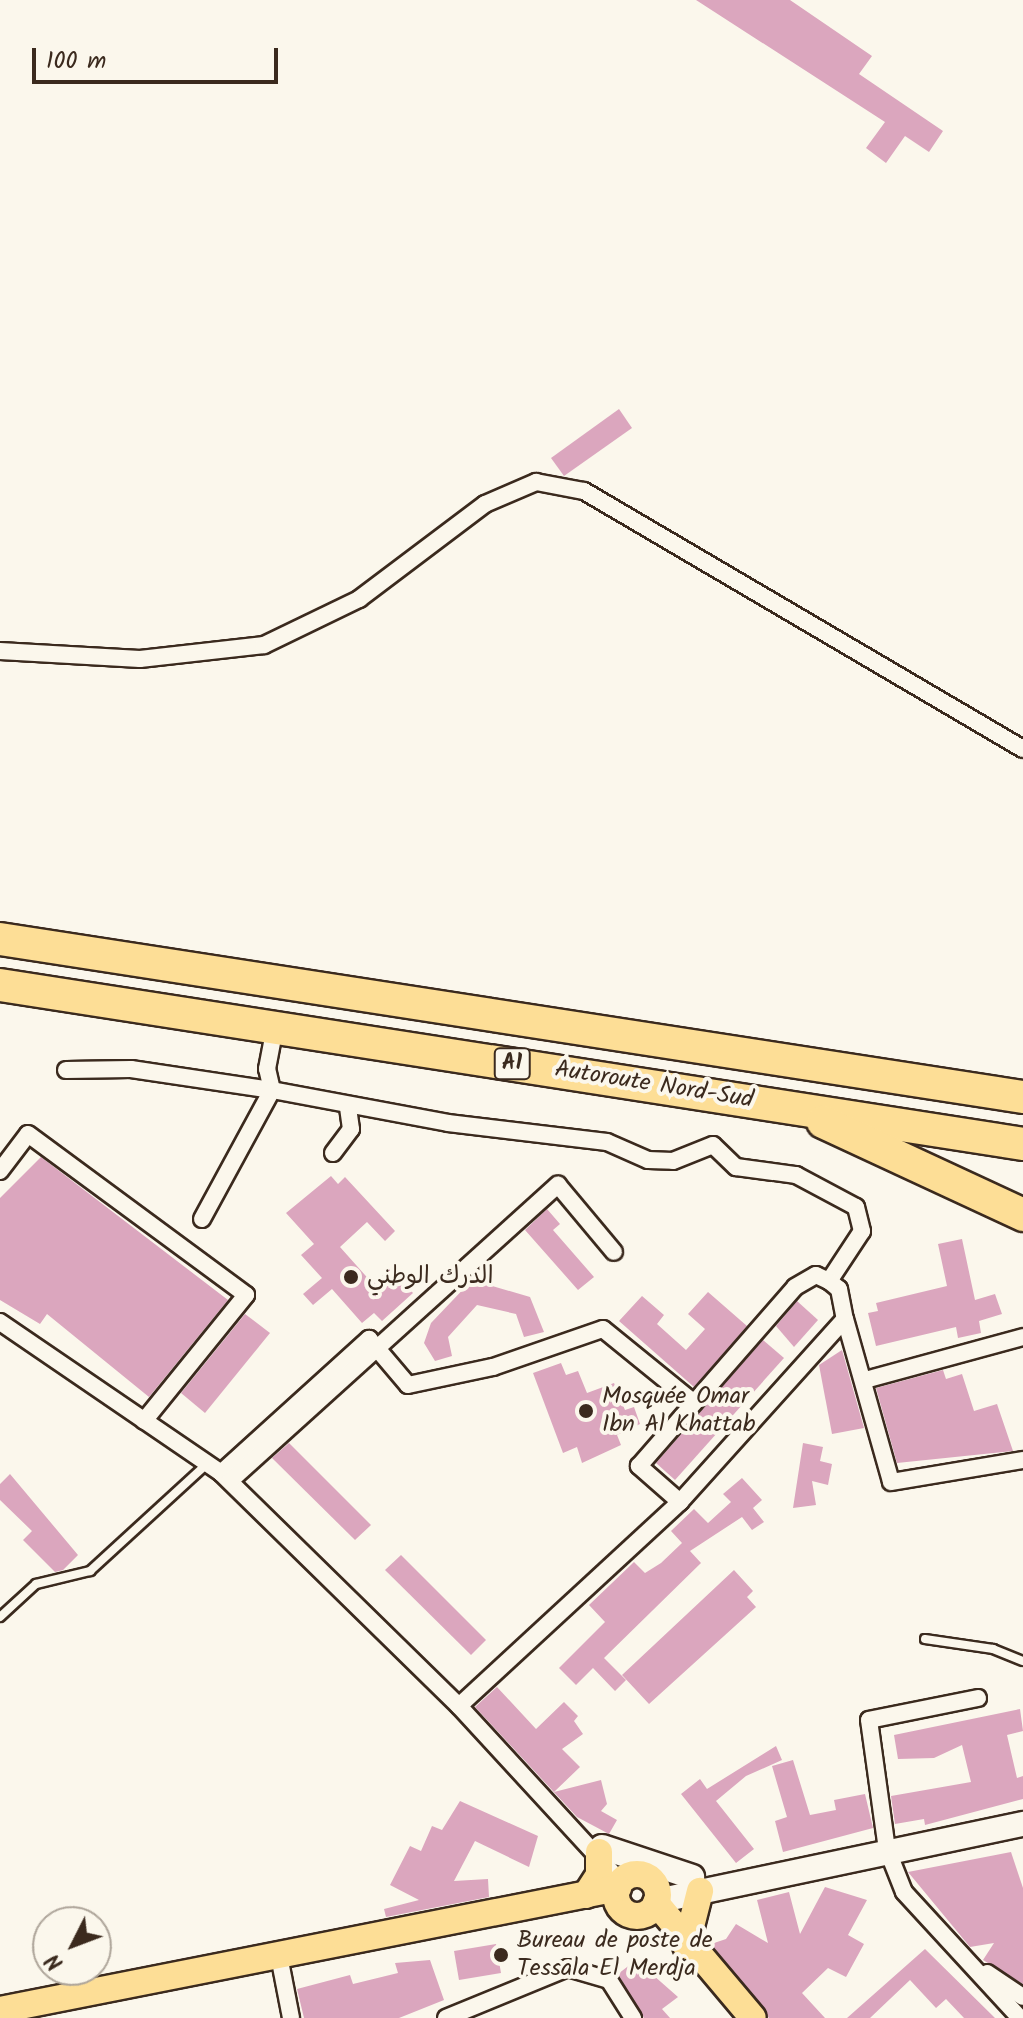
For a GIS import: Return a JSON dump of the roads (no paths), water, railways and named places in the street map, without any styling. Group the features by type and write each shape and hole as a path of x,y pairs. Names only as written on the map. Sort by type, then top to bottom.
{"highway":[{"name":"Autoroute Nord-Sud","path":"5,939 1023,1097"},
{"name":"Autoroute Nord-Sud","path":"0,985 1023,1144"},
{"path":"800,1108 1023,1215"}],"main road":[{"path":"0,2010 543,1907 737,1879 1023,1824"},
{"path":"586,1895 599,1875 596,1846 696,1884"},
{"path":"686,1946 696,1884"},
{"path":"543,1907 586,1895 638,1894 753,2018"}],"street":[{"path":"0,651 140,659 264,645 359,599 485,504 536,482 584,491 1023,749"},
{"path":"202,1219 272,1090 267,1069 275,1027"},
{"path":"66,1070 131,1069 272,1090 348,1107 607,1142 648,1160 673,1161 713,1145 736,1167 796,1175 856,1207 862,1231 829,1281"},
{"path":"333,1153 351,1129 348,1107"},
{"path":"0,1171 28,1134 246,1295 144,1421"},
{"path":"375,1348 558,1185 614,1252"},
{"path":"680,1502 639,1466 795,1287 816,1275 839,1289 891,1482 1023,1460"},
{"path":"459,1706 680,1502 845,1319"},
{"path":"0,1322 220,1472 459,1706 596,1846 638,1894"},
{"path":"220,1472 369,1339 408,1385 493,1367 603,1329 694,1403"},
{"path":"865,1380 1023,1337"},
{"path":"978,1698 869,1720 887,1849 904,1892 1020,2018"},
{"path":"279,1956 291,2018"},
{"path":"963,1956 1023,1997"},
{"path":"446,2018 568,1968 609,1980 633,2018"}],"lane":[{"path":"0,1617 36,1584 90,1571 220,1472"},
{"path":"925,1639 993,1649 1023,1661"}],"place":[{"name":"الدرك الوطني","path":"351,1277"},
{"name":"Mosquée Omar Ibn Al Khattab","path":"586,1411"},
{"name":"Bureau de poste de Tessala El Merdja","path":"501,1955"}]}
